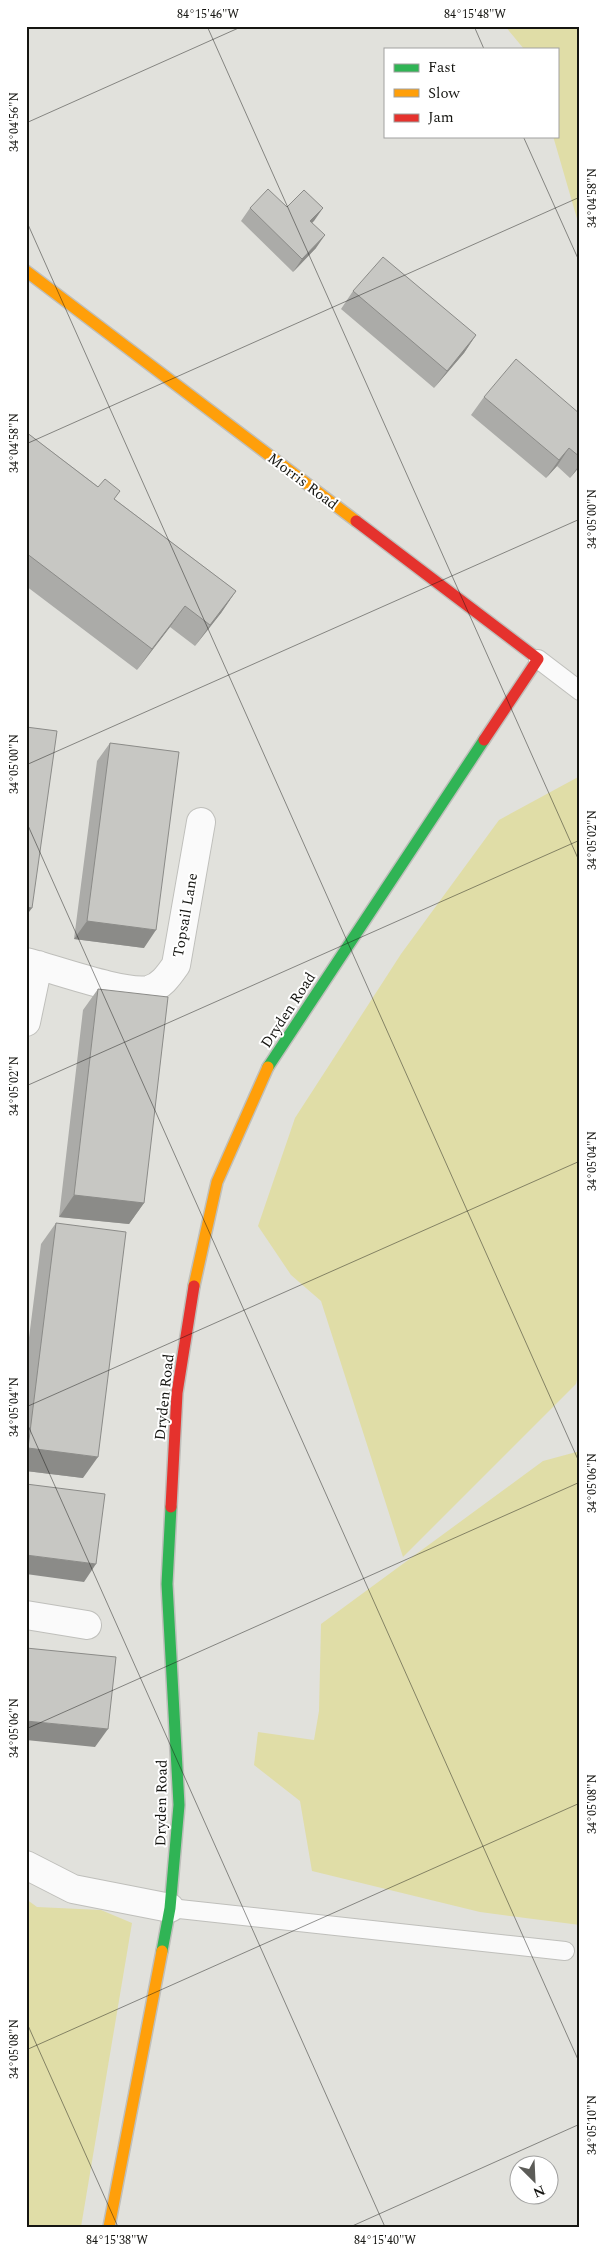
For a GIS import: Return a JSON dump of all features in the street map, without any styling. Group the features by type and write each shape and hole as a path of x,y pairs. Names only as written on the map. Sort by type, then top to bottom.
{"street":[{"name":"Morris Road","path":"26,271 538,660"},
{"name":"Dryden Road","path":"109,2227 170,1908 179,1805 167,1584 177,1393 192,1295 217,1182 265,1072 538,660"},
{"name":"Topsail Lane","path":"32,963 120,988 148,990 165,981 176,965 201,822"},
{"path":"26,1022 32,963"},
{"path":"26,1616 87,1625"},
{"path":"26,1865 73,1889 170,1908"}],"lane":[{"name":"Morris Road","path":"538,660 580,691"},
{"path":"170,1908 565,1951"}],"shaded area":[{"path":"505,26 580,26 580,229 554,138 558,138 558,48 523,48"},
{"path":"580,776 580,1367 576,1384 403,1557 321,1301 291,1275 258,1226 295,1118 401,954 499,820"},
{"path":"580,1451 580,1925 480,1912 312,1871 300,1801 254,1765 258,1732 314,1740 319,1711 321,1624 543,1461"},
{"path":"26,1899 37,1907 101,1910 132,1923 81,2227 26,2227"}],"building":[{"path":"268,189 287,207 304,190 323,208 310,221 325,235 302,259 250,208"},
{"path":"383,257 476,335 447,371 353,291"},
{"path":"516,359 580,414 580,457 569,448 559,460 484,397"},
{"path":"26,432 98,487 105,479 120,491 114,499 236,591 210,625 185,606 152,649 26,553"},
{"path":"26,727 57,731 32,908 26,907"},
{"path":"110,743 179,752 156,930 87,921"},
{"path":"98,989 168,997 144,1203 74,1195"},
{"path":"56,1223 126,1232 98,1457 28,1448"},
{"path":"26,1484 105,1494 96,1564 26,1555"},
{"path":"26,1648 116,1657 108,1729 26,1721"}],"traffic: fast":[{"path":"268,1067 484,740"},
{"path":"162,1951 170,1908 179,1805 167,1584 171,1507"}],"traffic: slow":[{"path":"26,271 356,521"},
{"path":"194,1286 217,1182 268,1067"},
{"path":"109,2227 162,1951"}],"traffic: jam":[{"path":"356,521 538,659 484,740"},
{"path":"171,1507 177,1393 194,1286"}]}
